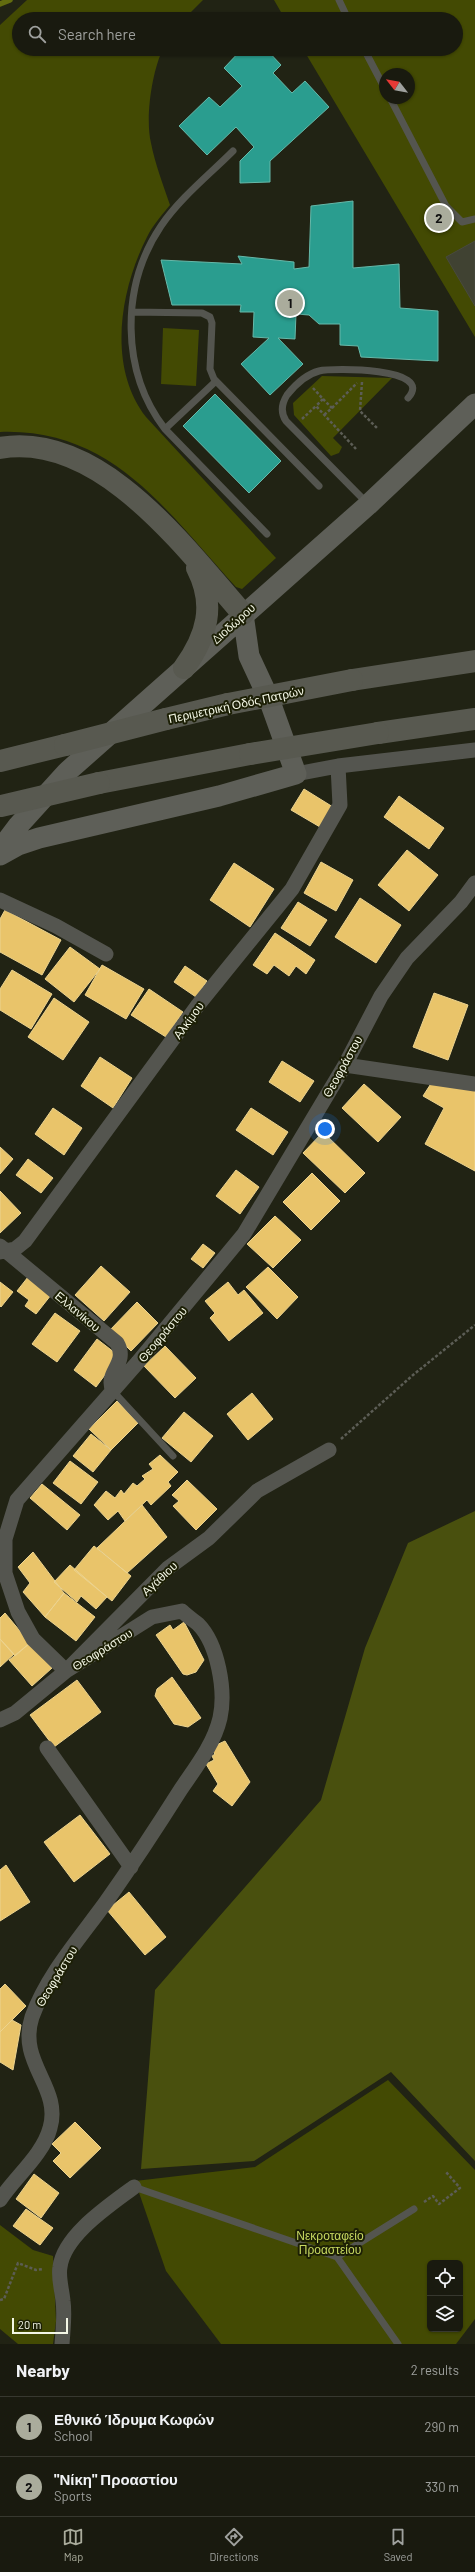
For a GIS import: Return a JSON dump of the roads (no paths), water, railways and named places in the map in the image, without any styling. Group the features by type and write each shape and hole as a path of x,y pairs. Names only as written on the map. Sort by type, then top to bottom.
{"highway":[{"path":"0,448 24,448 47,451 70,457 107,475 143,503 243,614"},
{"path":"184,668 198,647 208,617 206,588 188,552"},
{"name":"Περιμετρική Οδός Πατρών","path":"4,759 228,704 352,680 475,661"},
{"path":"0,807 99,784 250,754 475,719"}],"street":[{"name":"Διοδώρου","path":"0,850 18,826 67,772 243,614 368,505 475,404"},
{"path":"243,614 249,656 274,713 296,774"},
{"path":"0,855 18,845 39,838 219,796 296,774 338,766 475,750"},
{"name":"Αλκίμου","path":"2,1250 16,1249 29,1236 198,1005 292,889 340,805 338,766"},
{"name":"Θεοφράστου","path":"0,2200 43,2143 52,2121 50,2098 30,2052 28,2043 32,2018 64,1960 131,1867 212,1742 220,1717 222,1683 218,1661 199,1626 182,1612 152,1617 66,1671 34,1639 18,1612 5,1573 5,1539 18,1500 113,1391 244,1234 345,1065 368,1018 407,958 461,902 475,883"},
{"path":"0,900 56,926 106,954"},
{"path":"345,1065 475,1084"},
{"name":"Ελλανίκου","path":"2,1250 117,1344 122,1352 120,1361 112,1376 110,1384 113,1391"},
{"name":"Αγάθιου","path":"0,1720 16,1713 66,1671 168,1568 209,1538 257,1491 329,1450"},
{"path":"47,1748 131,1867"},
{"path":"62,2344 64,2320 59,2268 71,2241 105,2209 134,2187"}],"lane":[{"path":"338,0 344,12"},
{"path":"368,56 379,78"},
{"path":"393,104 446,206 462,222 475,219"},
{"path":"233,151 182,202 157,233 141,268 132,312 131,340 136,374 149,406 165,429 267,534"},
{"path":"132,312 202,313 209,316 212,323 210,369 216,381 319,486"},
{"path":"368,505 284,418 282,408 289,393 304,378 324,370 386,371 400,377 410,384 412,392 408,398"},
{"path":"165,429 216,381"},
{"path":"113,1391 173,1456"},
{"path":"134,2187 337,2257 398,2344"},
{"path":"337,2257 414,2209"}],"waterway":[{"path":"0,4 10,0"}],"place":[{"name":"\"Νίκη\" Προαστίου","path":"439,218"},
{"name":"Εθνικό Ίδρυμα Κωφών","path":"290,303"}],"park label":[{"name":"Νεκροταφείο Προαστείου","path":"330,2242"}]}
